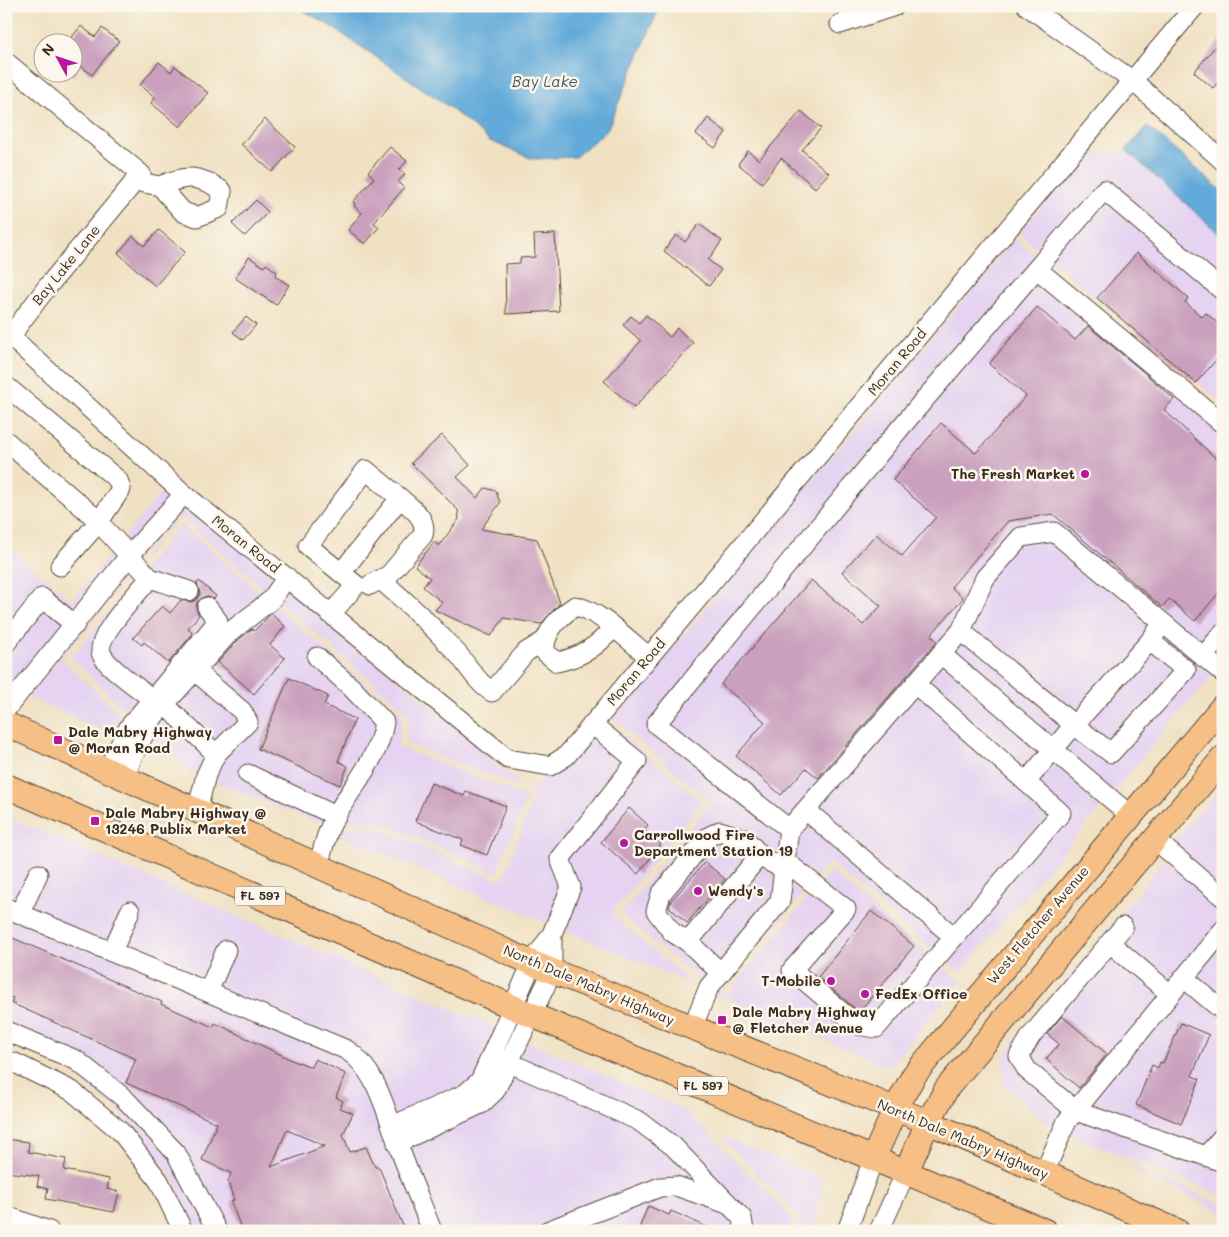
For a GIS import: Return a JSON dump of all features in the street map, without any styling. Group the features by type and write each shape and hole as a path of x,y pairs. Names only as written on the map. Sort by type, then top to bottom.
{"main road":[{"name":"West Fletcher Avenue","path":"874,1157 895,1110 914,1075 1223,706"},
{"name":"North Dale Mabry Highway","path":"6,724 542,968 928,1122 1177,1231"},
{"path":"906,1172 928,1122 947,1088 1223,758"},
{"name":"FL 597","path":"6,786 523,1010 1045,1231"}],"street":[{"path":"840,24 895,6"},
{"path":"1027,6 1133,80 1223,161"},
{"name":"Moran Road","path":"184,494 508,759 550,766 566,756 1195,6"},
{"path":"6,62 141,174 134,181"},
{"path":"134,181 160,186"},
{"name":"Bay Lake Lane","path":"134,181 48,286 17,327 12,338 184,494"},
{"path":"789,829 656,724 900,427 1104,190 1223,291"},
{"path":"1037,269 1223,424"},
{"path":"6,386 118,480 122,489 98,523 60,566"},
{"path":"6,441 92,516 150,578 189,591"},
{"path":"366,470 400,498 422,520 425,527 423,535 398,565 381,580 368,585 356,585 341,573 308,546 366,470"},
{"path":"6,709 129,556 184,494"},
{"path":"341,573 400,498"},
{"path":"692,1028 709,987 780,901 789,829 807,811 961,631 985,578 1021,537 1054,532 1223,673"},
{"path":"158,702 195,671 230,632 271,600 287,577"},
{"path":"150,578 105,634 100,647 102,656 158,702 216,754"},
{"path":"381,580 416,609 458,654 484,688 492,692 526,652 544,641 555,624 574,606 587,608 649,657"},
{"path":"331,614 356,585"},
{"path":"6,643 42,598 75,625"},
{"path":"116,774 136,749 154,716 158,702 218,621 207,607"},
{"path":"1026,782 1074,724 1164,624"},
{"path":"544,641 544,652 557,662 577,658 603,640 613,628"},
{"path":"961,631 1111,753 1186,670 1150,641"},
{"path":"1203,657 1223,633"},
{"path":"941,654 1131,816"},
{"path":"317,657 351,687 384,722 382,734 369,766 330,826 318,866"},
{"path":"195,671 242,711 248,722 216,754 206,775 197,811"},
{"path":"721,972 688,942 672,932 656,911 661,894 708,837 720,831 745,839 760,855 785,865 846,909 792,970 858,1026 876,1028 1061,814 915,684"},
{"path":"394,1134 465,1094 480,1081 523,1010 542,968 552,934 571,887 560,859 636,762 592,724"},
{"path":"248,774 336,816"},
{"path":"807,811 954,937"},
{"path":"1154,839 1223,897"},
{"path":"688,942 760,855"},
{"path":"38,874 13,911 347,1050 359,1058 370,1076 432,1231"},
{"path":"112,952 130,911"},
{"path":"1123,928 1031,1036 1019,1056 1027,1070 1076,1111 1188,1152 1215,1158 1223,1136"},
{"path":"1044,1172 1067,1121 1223,930"},
{"path":"1110,943 1170,994"},
{"path":"208,992 226,950"},
{"path":"1184,978 1219,1001"},
{"path":"394,1134 481,1104 495,1091 508,1062 523,1010"},
{"path":"6,1031 76,1060 124,1098 176,1154 217,1231"},
{"path":"6,1061 15,1063 72,1091 120,1131 159,1181 182,1231"},
{"path":"508,1062 624,1116 639,1121 661,1136 742,1218 744,1231"},
{"path":"848,1231 874,1157"},
{"path":"676,1186 686,1160"},
{"path":"879,1231 906,1172"},
{"path":"547,1231 642,1192 660,1187 676,1186 729,1204"},
{"path":"6,1216 49,1231"}],"shaded area":[{"path":"1126,151 1223,237 1223,403 1019,233 1087,155"},
{"path":"1015,238 1223,412 1223,663 960,973 829,862 725,987 694,976 621,914 711,802 613,719"},
{"path":"165,488 172,494 11,689 6,687 6,545 72,601"},
{"path":"186,505 426,702 525,789 406,743 409,717 406,711 182,518 176,520 63,657 66,663 166,758 28,697"},
{"path":"181,524 402,716 398,747 527,797 497,873 379,821 313,821 189,772 71,658"},
{"path":"606,721 702,802 615,909 613,913 616,919 692,983 728,994 830,871 955,978 963,979 889,1067 322,828 378,827 499,880 504,876 533,800 530,792 546,774"},
{"path":"1223,787 1223,900 1163,852"},
{"path":"6,816 685,1110 793,1219 787,1231 196,1231 170,1173 120,1112 71,1072 6,1040"},
{"path":"1165,860 1223,909 1223,1196 1051,1127 1003,1084 1004,1055"},
{"path":"719,1135 823,1179 814,1231 794,1231 799,1220 797,1214"},
{"path":"1103,1155 1223,1204 1223,1213"}],"water":[{"name":"Bay Lake","path":"295,6 660,6 607,130 575,157 533,159 490,141 448,106 332,27"},
{"path":"1147,126 1223,192 1223,237 1126,150"}],"building":[{"path":"81,26 95,37 102,28 119,41 92,75 82,67 82,32 76,32"},
{"path":"1223,37 1223,76 1213,88 1194,72"},
{"path":"159,62 171,72 175,66 208,93 180,127 151,103 155,97 140,85"},
{"path":"801,111 821,128 802,150 829,173 815,188 781,158 762,183 738,164 748,151 759,160"},
{"path":"708,118 726,132 715,148 696,134"},
{"path":"265,119 295,147 272,172 241,144"},
{"path":"390,147 407,161 399,170 405,174 398,182 404,188 374,223 379,227 365,244 348,230 362,213 354,206 353,202 374,178 368,172"},
{"path":"256,200 268,212 245,236 232,224"},
{"path":"699,224 722,241 708,260 721,270 709,286 664,251 676,235 685,242"},
{"path":"159,230 185,252 155,286 118,253 133,236 144,246"},
{"path":"555,234 559,311 506,314 505,264 520,263 520,258 535,257 534,235"},
{"path":"1137,253 1188,298 1185,302 1202,317 1206,313 1223,328 1223,352 1196,383 1097,298"},
{"path":"249,257 264,267 266,264 277,272 275,276 289,285 276,305 235,278"},
{"path":"1037,307 1075,340 1088,326 1140,369 1174,399 1164,410 1223,465 1223,588 1195,621 1169,599 1162,607 1053,514 1008,521 951,587 963,598 931,635 937,641 818,778 806,768 781,795 736,756 765,722 721,684 811,580 863,625 881,606 842,572 876,534 902,556 936,517 893,480 941,423 976,453 1026,396 989,364"},
{"path":"646,315 670,337 677,328 693,343 634,408 604,381 641,341 623,325 631,316 639,323"},
{"path":"246,317 256,325 243,340 233,332"},
{"path":"442,435 470,465 457,477 477,498 485,488 496,491 500,503 481,529 537,539 560,603 541,624 504,618 491,636 435,610 442,602 423,587 430,578 415,566 434,542 439,546 459,519 458,510 411,463"},
{"path":"199,581 216,596 214,599 205,596 197,602 196,609 199,615 188,628 192,632 191,636 168,663 144,642 142,645 133,638 162,606 170,613 181,600 191,602 196,600 200,594 197,583"},
{"path":"271,614 285,626 270,645 285,658 254,694 218,662 238,640 252,629 254,631"},
{"path":"289,678 328,696 324,705 355,719 338,761 348,766 340,785 258,749"},
{"path":"431,783 464,796 466,791 506,806 487,855 461,845 463,840 415,821"},
{"path":"629,808 648,825 644,830 661,844 638,874 601,842"},
{"path":"705,862 725,879 687,923 669,907 671,901"},
{"path":"871,911 914,946 859,1012 818,977"},
{"path":"6,935 162,1002 161,1004 213,1027 215,1023 298,1063 311,1067 315,1059 346,1074 336,1097 343,1101 340,1108 353,1113 343,1135 350,1152 366,1147 375,1167 379,1167 405,1231 242,1231 231,1202 234,1200 228,1182 231,1173 202,1160 217,1123 126,1083 136,1059 11,1003 13,998 6,996","holes":["287,1130 325,1146 271,1167"]},
{"path":"1062,1016 1107,1054 1079,1088 1046,1059 1059,1044 1047,1034"},
{"path":"1181,1023 1209,1035 1192,1076 1200,1079 1181,1124 1136,1105 1152,1065 1158,1068 1160,1062 1163,1063"},
{"path":"6,1139 29,1142 28,1152 66,1159 64,1170 109,1179 107,1189 119,1192 114,1212 46,1199 48,1189 37,1186 39,1176 6,1172"},
{"path":"648,1206 669,1215 671,1211 716,1231 638,1231"}],"place":[{"name":"The Fresh Market","path":"1085,474"},
{"name":"Dale Mabry Highway @ Moran Road","path":"58,740"},
{"name":"Dale Mabry Highway @ 13246 Publix Market","path":"95,821"},
{"name":"Carrollwood Fire Department Station 19","path":"624,843"},
{"name":"Wendy's","path":"698,891"},
{"name":"T-Mobile","path":"831,981"},
{"name":"FedEx Office","path":"865,994"},
{"name":"Dale Mabry Highway @ Fletcher Avenue","path":"722,1020"}]}
